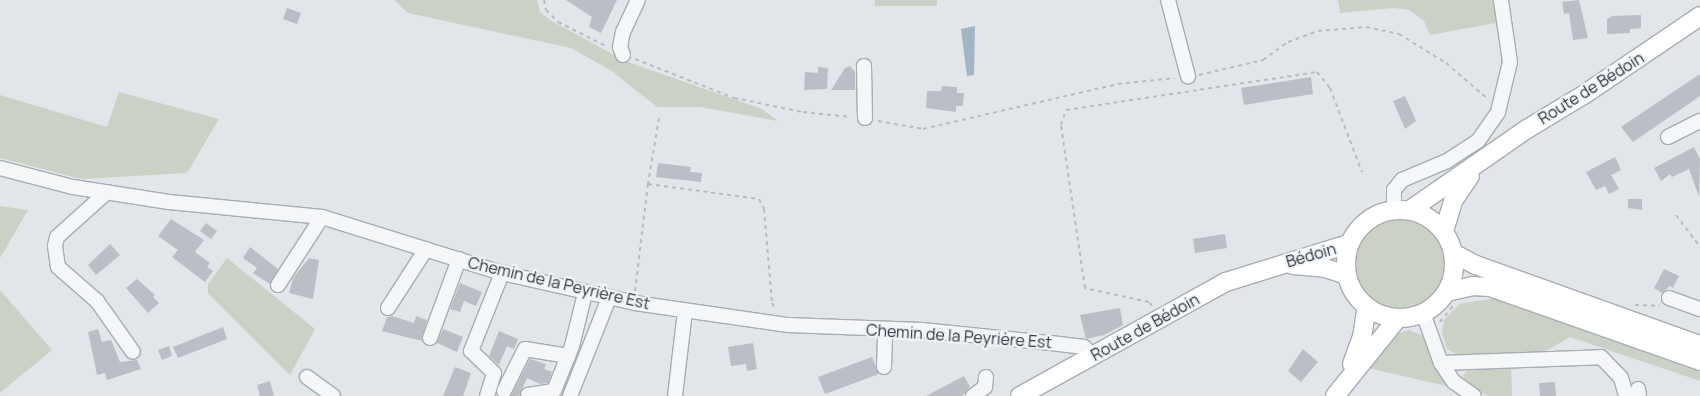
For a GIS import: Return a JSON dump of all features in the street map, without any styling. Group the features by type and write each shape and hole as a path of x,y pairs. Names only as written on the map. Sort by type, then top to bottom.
{"main road":[{"name":"Route de Bédoin","path":"1402,210 1483,161 1700,16"},
{"name":"Route de Bédoin","path":"1444,231 1453,201 1483,161"},
{"path":"1453,297 1453,253 1444,231 1429,218 1402,210 1367,221 1349,244 1346,275 1354,292 1367,307 1382,315 1398,318 1423,313 1453,297 1472,286 1490,287 1700,361"},
{"name":"Bédoin","path":"1273,266 1349,244"},
{"path":"1453,253 1476,265 1700,345"},
{"path":"1273,266 1305,265 1346,275"},
{"name":"Route de Bédoin","path":"1020,396 1226,282 1273,266"},
{"path":"1336,395 1360,344 1367,307"},
{"path":"1336,395 1398,318"}],"street":[{"path":"623,54 620,47 623,32 638,0"},
{"path":"1168,0 1188,76"},
{"path":"1402,210 1394,190 1402,180 1447,161 1478,141 1498,112 1510,62 1501,0"},
{"path":"864,66 865,118"},
{"path":"1668,137 1700,121"},
{"name":"Chemin de la Peyrière Est","path":"0,168 107,192 169,202 322,216 502,273 635,303 788,325 885,329 1084,347 1093,356"},
{"path":"107,192 57,237 55,246 58,267 97,300 133,352"},
{"path":"278,285 322,216"},
{"path":"388,308 426,249"},
{"path":"430,338 459,259"},
{"path":"487,396 494,372 471,351 502,273"},
{"path":"528,394 554,391 568,356 585,293"},
{"path":"570,396 609,298"},
{"path":"1669,298 1700,309"},
{"path":"675,396 685,311"},
{"path":"1423,313 1441,363 1454,382 1471,395"},
{"path":"884,367 885,329"},
{"path":"504,391 525,349 568,356"},
{"path":"1441,363 1601,357 1634,394"},
{"path":"307,377 333,396"},
{"path":"973,396 985,387 986,377"}],"path":[{"path":"544,0 546,10 558,22 623,54 734,98 803,112 865,118 923,129 1118,84 1188,76 1263,60 1288,42 1318,32 1366,27 1399,34 1446,63 1487,97 1498,112"},
{"path":"1163,316 1149,302 1085,288 1061,125 1066,110 1317,72 1330,88 1362,172"},
{"path":"635,303 648,184 659,118"},
{"path":"648,184 759,200 764,209 772,303 778,316 788,325"},
{"path":"1676,215 1700,247"},
{"path":"1439,328 1453,297"}],"green space":[{"path":"394,0 537,0 540,12 550,20 625,61 762,109 778,121 700,107 657,107 612,71 571,48 408,13"},
{"path":"875,0 937,0 937,6 875,6"},
{"path":"1338,0 1497,0 1501,22 1430,35 1424,21 1409,10 1394,8 1340,13"},
{"path":"119,92 219,119 187,173 81,179 0,158 0,95 107,127"},
{"path":"0,206 28,210 0,258"},
{"path":"1391,219 1409,219 1425,226 1438,239 1445,255 1445,273 1438,289 1425,302 1409,309 1391,309 1375,302 1362,289 1355,273 1355,255 1362,239 1375,226"},
{"path":"227,258 315,329 290,375 208,293 208,284"},
{"path":"0,290 52,350 0,393"},
{"path":"1495,298 1700,370 1700,381 1570,337 1537,356 1460,356 1447,349 1442,333 1444,320 1460,304"},
{"path":"1409,330 1423,336 1447,386 1368,368 1393,335"},
{"path":"1511,366 1512,396 1489,396 1467,388 1463,375 1470,368"}],"water":[{"path":"975,26 974,75 967,76 961,29"}],"building":[{"path":"566,0 617,0 601,33 589,27 592,17"},
{"path":"1579,0 1588,38 1573,40 1569,13 1564,14 1562,2"},
{"path":"287,8 301,13 297,24 283,19"},
{"path":"1641,15 1641,28 1630,29 1630,33 1607,34 1607,19 1612,16"},
{"path":"850,66 855,72 855,90 831,90 845,68"},
{"path":"818,67 828,68 827,89 804,90 805,72 818,73"},
{"path":"1700,74 1700,96 1633,142 1621,127"},
{"path":"1311,77 1313,94 1244,105 1241,88"},
{"path":"942,86 957,87 957,93 964,93 963,106 956,106 956,112 926,108 927,91 941,91"},
{"path":"1405,96 1416,121 1405,129 1393,101"},
{"path":"1694,147 1700,159 1699,197 1689,169 1672,177 1670,174 1661,181 1654,168"},
{"path":"1615,157 1621,170 1611,175 1619,189 1609,194 1605,186 1596,190 1586,172"},
{"path":"658,163 691,167 690,172 702,173 701,182 656,177"},
{"path":"1628,199 1642,199 1642,210 1628,208"},
{"path":"171,219 204,240 195,252 210,263 207,267 213,271 205,282 172,257 178,250 158,236"},
{"path":"206,223 217,231 211,239 200,231"},
{"path":"1225,234 1227,248 1195,253 1193,239"},
{"path":"110,244 120,255 96,275 88,265"},
{"path":"250,247 278,269 270,284 253,273 257,268 243,258"},
{"path":"309,258 319,260 313,299 289,293 293,278"},
{"path":"1664,269 1679,276 1673,288 1670,286 1662,293 1654,288"},
{"path":"137,279 155,295 153,297 159,303 148,313 126,288"},
{"path":"460,283 482,292 476,306 464,301 460,312 450,309"},
{"path":"1120,308 1123,325 1104,335 1086,339 1080,315"},
{"path":"392,316 414,323 416,316 427,320 422,341 382,331 387,317"},
{"path":"223,327 227,339 178,358 173,347"},
{"path":"98,329 102,342 111,340 120,362 137,360 141,369 107,380 105,373 97,375 88,332"},
{"path":"443,329 463,337 457,352 437,343"},
{"path":"499,331 518,339 514,349 507,346 499,365 489,356"},
{"path":"753,343 757,369 747,371 746,364 731,366 728,347"},
{"path":"169,346 172,356 162,360 158,350"},
{"path":"1303,349 1318,362 1301,382 1288,371"},
{"path":"872,357 879,374 825,394 818,377"},
{"path":"530,359 546,364 544,369 552,372 548,383 540,384 527,378 519,396 511,396"},
{"path":"455,367 471,373 463,396 443,396"},
{"path":"964,376 970,387 962,396 926,396"},
{"path":"270,381 274,396 260,396 257,385"},
{"path":"1555,382 1556,396 1540,396 1539,383"}]}
